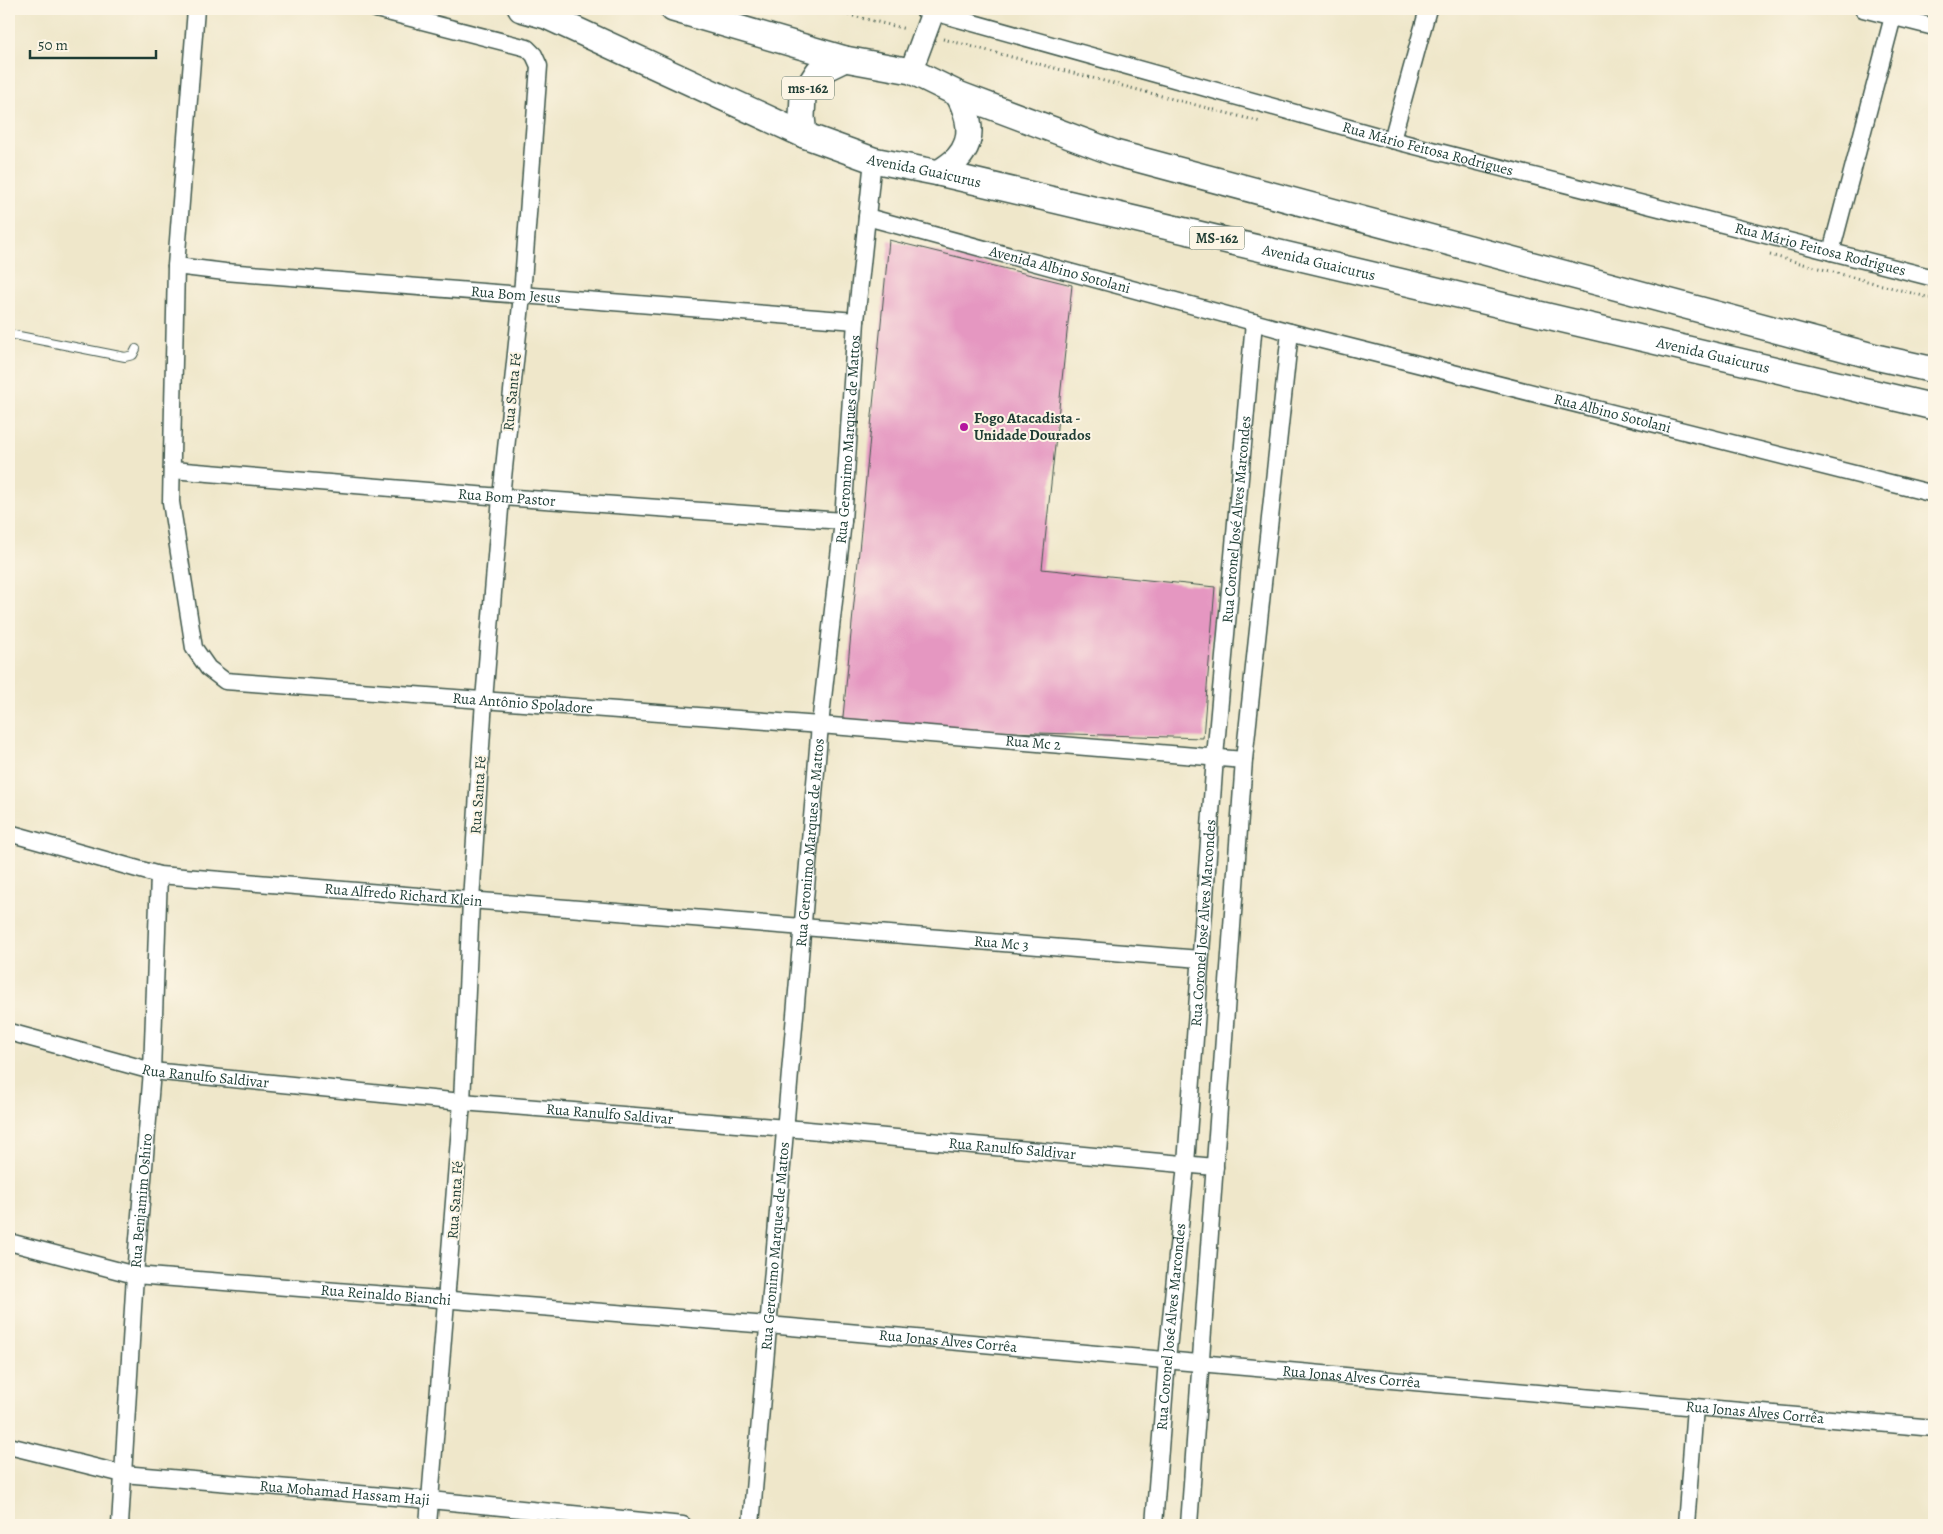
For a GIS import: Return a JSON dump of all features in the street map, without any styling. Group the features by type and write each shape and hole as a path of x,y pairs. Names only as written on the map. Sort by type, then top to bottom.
{"main road":[{"name":"Avenida Guaicurus","path":"521,9 546,16 804,135 872,160 939,173 1934,407"},
{"name":"MS-162","path":"673,9 845,59 911,71 958,94 1115,154 1880,358 1934,370"},
{"name":"ms-162","path":"804,135 802,118 803,95 818,72 845,59"},
{"path":"939,173 958,158 968,143 967,113 958,94"}],"street":[{"path":"172,470 176,266 196,9"},
{"name":"Rua Santa Fé","path":"376,9 527,48 534,55 539,66 522,295 501,497 484,700 471,901 462,1102 428,1525"},
{"path":"1392,140 1428,9"},
{"path":"1863,9 1894,13 1934,27"},
{"path":"911,71 930,10"},
{"name":"Rua Mário Feitosa Rodrigues","path":"930,10 1392,140 1934,278"},
{"path":"1831,252 1894,13"},
{"name":"Rua Geronimo Marques de Mattos","path":"751,1525 820,725 842,521 856,320 872,160"},
{"name":"Avenida Albino Sotolani","path":"867,217 1290,332"},
{"name":"Rua Bom Jesus","path":"176,266 225,272 856,320"},
{"name":"Rua Coronel José Alves Marcondes","path":"1154,1525 1166,1360 1186,1164 1215,757 1254,322"},
{"name":"Rua Coronel José Alves Marcondes","path":"1188,1525 1244,760 1290,332"},
{"name":"Rua Albino Sotolani","path":"1290,332 1934,494"},
{"name":"Rua Bom Pastor","path":"172,470 501,497 842,521"},
{"name":"Rua Antônio Spoladore","path":"172,470 171,502 194,648 208,668 225,681 820,725"},
{"name":"Rua Mc 2","path":"820,725 1244,760"},
{"name":"Rua Alfredo Richard Klein","path":"9,833 159,876 804,927"},
{"name":"Rua Benjamim Oshiro","path":"120,1525 134,1275 152,1071 159,876"},
{"name":"Rua Mc 3","path":"804,927 1200,959"},
{"name":"Rua Ranulfo Saldivar","path":"9,1032 152,1071 462,1102 786,1128 1214,1167"},
{"name":"Rua Reinaldo Bianchi","path":"9,1242 134,1275 768,1325"},
{"name":"Rua Jonas Alves Corrêa","path":"768,1325 1934,1428"},
{"path":"1686,1525 1695,1407"},
{"name":"Rua Mohamad Hassam Haji","path":"9,1446 123,1474 430,1500 683,1525"}],"lane":[{"path":"9,334 125,357 133,355 136,349"}],"building":[{"name":"Fogo Atacadista - Unidade Dourados","path":"889,240 1072,285 1042,569 1215,587 1203,738 842,727"}],"place":[{"name":"Fogo Atacadista - Unidade Dourados","path":"964,427"}]}
